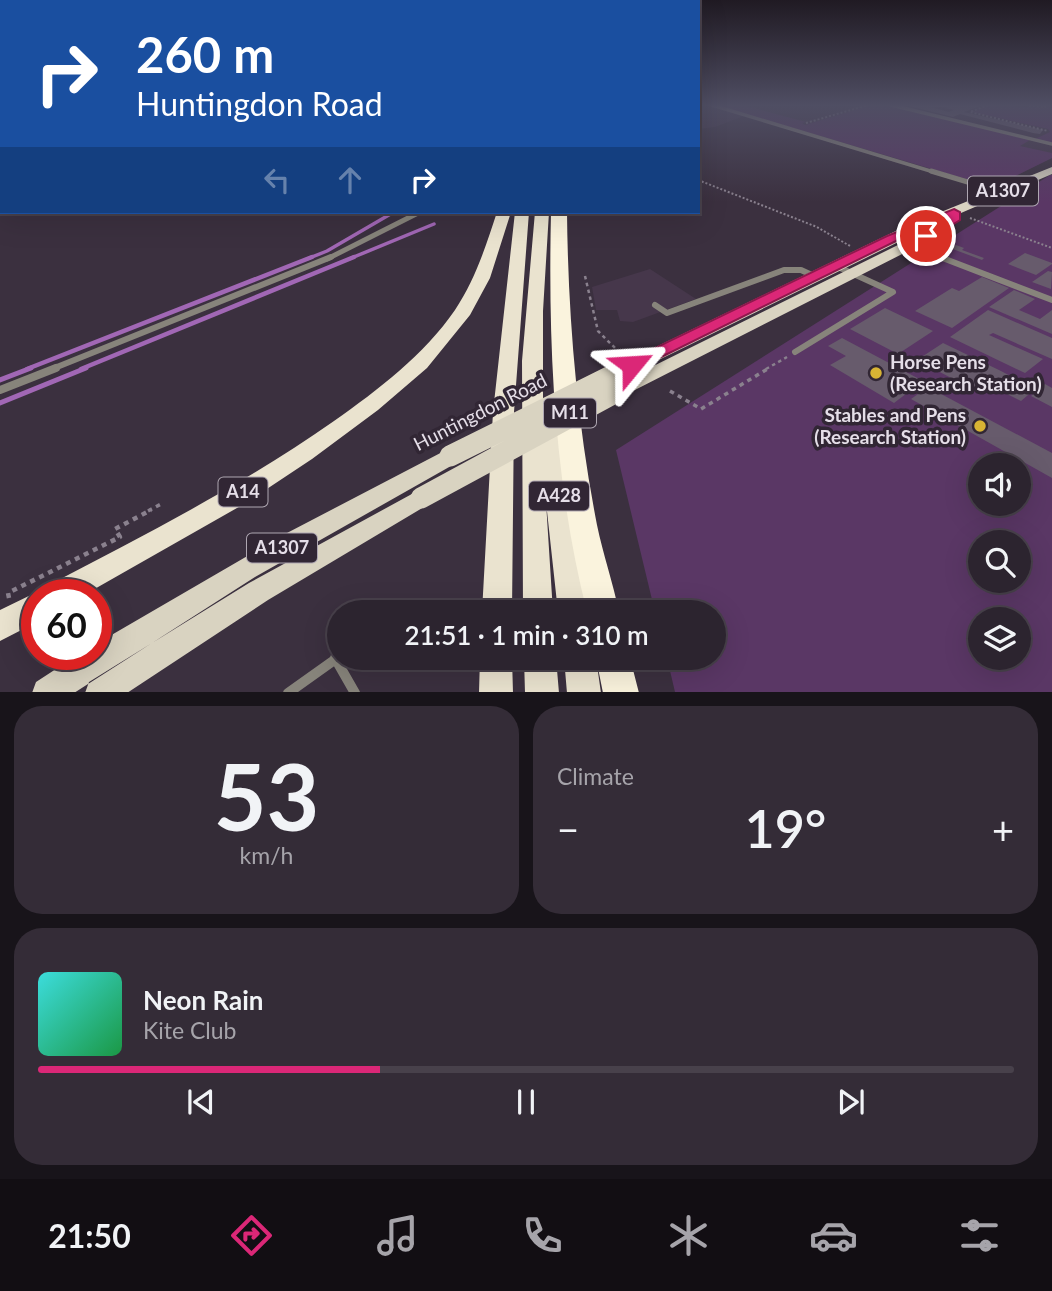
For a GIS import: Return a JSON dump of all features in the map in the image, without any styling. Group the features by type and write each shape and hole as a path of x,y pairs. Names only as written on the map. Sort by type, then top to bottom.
{"highway":[{"name":"A14","path":"87,579 223,505 309,451 386,393 438,343 461,314 489,260 503,214"},
{"path":"497,600 507,346 522,214"},
{"path":"538,600 534,382 538,243 542,214"},
{"name":"M11","path":"559,214 558,274 564,363 581,516 600,600"},
{"name":"A428","path":"534,382 549,417 572,600"},
{"path":"0,626 21,615"},
{"path":"496,670 496,692"},
{"path":"541,670 542,692"},
{"path":"581,670 584,692"},
{"path":"616,670 621,692"}],"main road":[{"name":"Huntingdon Road","path":"100,692 265,587 615,383 814,276 891,238 1052,170"},
{"name":"Huntingdon Road","path":"47,692 232,576 331,519 450,456 615,383 909,245 956,218 954,212"},
{"path":"891,238 909,245"}],"lane":[{"path":"820,137 1002,192"},
{"path":"1024,137 1052,144"},
{"path":"0,390 316,264 416,214"},
{"path":"909,245 1052,300"},
{"path":"795,352 893,292 835,266"},
{"path":"656,305 667,313 784,270 801,270 814,276"},
{"path":"288,692 327,664"},
{"path":"344,670 355,692"}],"path":[{"path":"700,181 817,227 833,234 835,238 867,251"},
{"path":"954,212 1052,248"},
{"path":"584,276 598,331 622,355"},
{"path":"670,391 701,409 795,352"},
{"path":"0,603 10,598 8,593 120,537 115,529 163,503"}],"shaded area":[{"path":"814,137 1052,137 1052,158 986,190"},
{"path":"824,137 1019,137 1030,140 1020,146 1052,153 1052,158 993,187"},
{"path":"1052,137 1052,143 1035,139"},
{"path":"1052,175 1052,692 675,692 670,670 726,670 726,600 652,600 616,450"},
{"path":"650,269 696,299 633,322 620,321 617,310 596,310 592,287"}],"building":[{"path":"956,245 984,258 982,260 950,248"},
{"path":"1025,253 1052,264 1036,275 1008,264"},
{"path":"1048,271 1052,272 1051,289 1032,282"},
{"path":"982,277 1009,288 952,328 915,311 952,288 959,291"},
{"path":"1014,290 1035,299 1019,310 1040,319 1052,310 1052,334 989,307"},
{"path":"885,308 933,331 898,354 850,329"},
{"path":"988,310 1052,338 1052,359 993,333 989,335 1043,359 1025,373 950,337"},
{"name":"Horse Pens (Research Station)","path":"842,338 923,381 894,403 830,365 846,356 828,346"},
{"path":"943,343 1035,389 1021,401 985,383 976,391 917,360"},
{"path":"1045,384 1052,388 1052,407 1031,396"},
{"name":"Stables and Pens (Research Station)","path":"928,387 1052,453 1052,478 1031,466 1031,453 1007,453 911,399"}],"waterway":[{"path":"312,257 391,214"},
{"path":"349,259 434,224"},
{"path":"27,369 312,257"},
{"path":"307,259 312,257"},
{"path":"81,369 354,257"},
{"path":"0,380 31,368"},
{"path":"0,403 86,368"}],"place":[{"name":"Horse Pens (Research Station)","path":"876,373"},
{"name":"Stables and Pens (Research Station)","path":"980,426"}],"route":[{"path":"632,365 891,238 946,213 954,212 956,218 926,236"}]}
